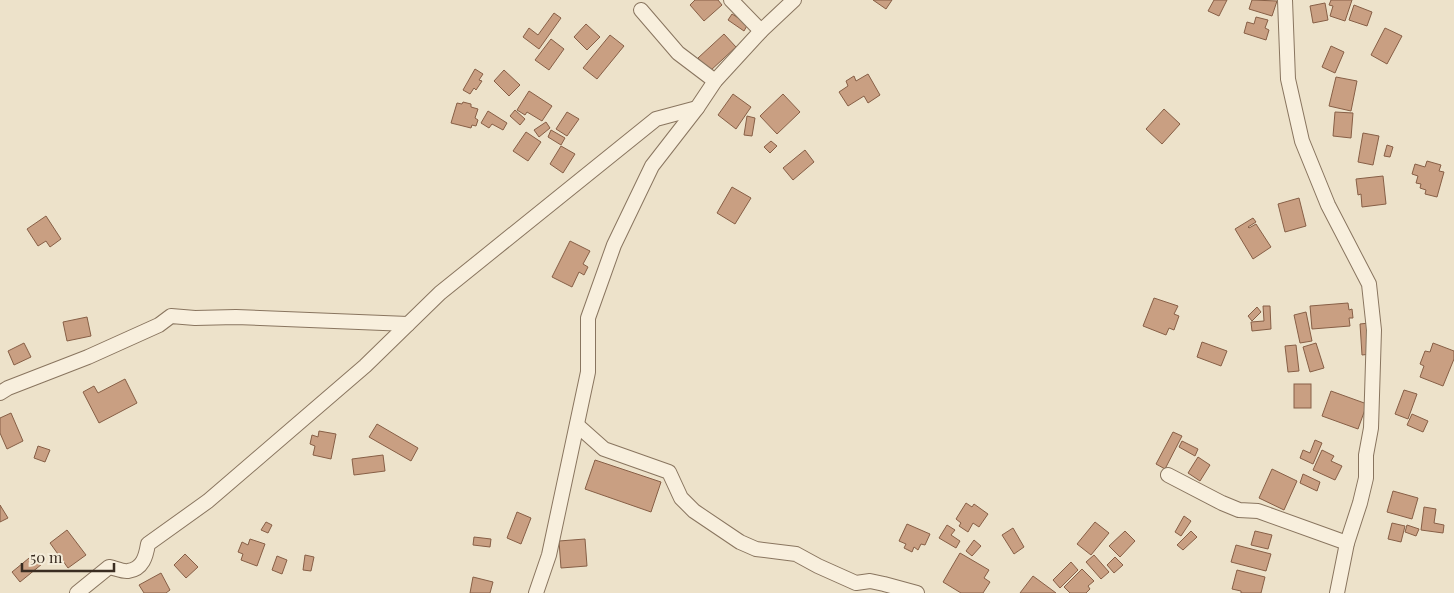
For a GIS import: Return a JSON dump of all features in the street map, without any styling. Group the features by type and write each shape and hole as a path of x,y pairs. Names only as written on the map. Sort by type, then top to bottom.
{"street":[{"path":"731,0 761,31"},
{"path":"536,593 549,555 588,372 588,318 614,245 652,166 697,108 715,81 761,31 794,0"},
{"path":"1285,0 1288,79 1302,141 1328,205 1369,284 1374,330 1371,428 1366,455 1366,478 1347,543 1337,593"},
{"path":"641,10 678,53 715,81"},
{"path":"77,593 109,567 128,571 139,566 146,557 148,544 208,501 365,366 447,287 656,119 697,108"},
{"path":"0,392 88,357 159,325 171,316 195,318 236,316 408,324"},
{"path":"577,425 604,449 669,472 681,498 694,511 712,525 740,542 756,549 796,554 818,566 868,587 884,584 917,593"},
{"path":"1168,475 1239,510 1258,511 1347,543"}],"building":[{"path":"695,0 718,0 722,5 704,21 690,5"},
{"path":"873,0 892,0 886,9"},
{"path":"1214,0 1227,0 1219,16 1208,11"},
{"path":"1252,0 1277,1 1272,16 1249,9"},
{"path":"1331,0 1352,0 1345,21 1330,16 1333,6 1329,5"},
{"path":"1325,3 1328,20 1313,23 1310,6"},
{"path":"1354,5 1372,12 1367,26 1349,20"},
{"path":"554,13 561,18 539,49 523,37 529,28 538,35"},
{"path":"732,14 748,24 744,31 728,20"},
{"path":"1256,17 1268,20 1265,28 1269,30 1266,40 1244,33 1247,22 1254,24"},
{"path":"586,24 600,37 587,50 574,37"},
{"path":"1385,28 1402,36 1387,64 1371,55"},
{"path":"724,34 736,47 710,71 698,58"},
{"path":"610,35 624,46 597,79 583,68"},
{"path":"551,39 564,49 549,70 535,60"},
{"path":"1331,46 1344,52 1335,73 1322,67"},
{"path":"475,69 483,74 479,80 482,81 476,90 474,88 470,94 463,90"},
{"path":"504,70 520,85 509,96 494,81"},
{"path":"868,74 880,95 868,103 864,96 848,106 839,92 848,86 846,81 854,76 856,81"},
{"path":"1336,77 1357,81 1351,111 1329,106"},
{"path":"529,91 552,106 542,121 527,112 525,115 517,110"},
{"path":"733,94 751,107 736,129 718,115"},
{"path":"783,94 800,112 777,134 760,116"},
{"path":"463,102 471,104 471,107 478,109 475,118 478,120 476,126 472,125 471,128 451,123 457,103 462,104"},
{"path":"1164,109 1180,124 1162,144 1146,129"},
{"path":"515,110 525,119 520,125 510,116"},
{"path":"488,111 507,123 503,130 492,124 489,128 481,123"},
{"path":"567,112 579,119 567,136 556,129"},
{"path":"1335,112 1353,113 1351,138 1333,136"},
{"path":"747,116 755,118 752,136 744,135"},
{"path":"546,122 550,128 539,137 534,130"},
{"path":"551,130 565,138 561,145 548,137"},
{"path":"526,132 541,142 528,161 513,151"},
{"path":"1363,133 1379,136 1373,165 1358,162"},
{"path":"771,141 777,146 770,153 764,147"},
{"path":"1387,145 1393,147 1390,157 1384,156"},
{"path":"561,146 575,154 563,173 550,164"},
{"path":"805,150 814,162 793,180 783,168"},
{"path":"1427,161 1441,165 1439,171 1444,172 1437,197 1425,194 1426,190 1420,188 1421,184 1416,183 1418,176 1412,174 1415,164 1425,167"},
{"path":"1383,176 1386,204 1362,207 1361,194 1358,195 1356,179"},
{"path":"732,187 751,198 735,224 717,213"},
{"path":"1299,198 1306,226 1285,232 1278,204"},
{"path":"46,216 61,239 50,247 46,241 38,246 27,229"},
{"path":"1253,218 1256,222 1248,227 1256,224 1271,247 1253,259 1235,229"},
{"path":"570,241 590,251 583,264 588,267 584,275 579,272 572,287 552,277"},
{"path":"1154,298 1178,306 1174,314 1179,316 1174,330 1169,328 1166,335 1143,326"},
{"path":"1348,303 1349,310 1352,309 1353,318 1349,318 1350,326 1312,329 1310,306"},
{"path":"1263,306 1270,306 1271,329 1252,331 1251,322 1264,321"},
{"path":"1257,307 1261,312 1252,321 1248,316"},
{"path":"1306,312 1312,341 1300,343 1294,315"},
{"path":"87,317 91,336 67,341 63,322"},
{"path":"1369,323 1371,354 1362,355 1360,324"},
{"path":"1202,342 1227,351 1221,366 1197,357"},
{"path":"24,343 31,357 14,365 8,351"},
{"path":"1316,343 1324,368 1310,372 1303,347"},
{"path":"1433,343 1454,351 1454,359 1443,386 1420,377 1424,366 1420,364 1425,351 1430,352"},
{"path":"1296,345 1299,371 1288,372 1285,346"},
{"path":"125,379 137,403 99,423 83,392 94,386 98,393"},
{"path":"1294,384 1311,384 1311,408 1294,408"},
{"path":"1404,390 1417,394 1408,419 1395,414"},
{"path":"1331,391 1367,404 1358,429 1322,416"},
{"path":"11,413 23,441 7,449 0,433 0,418"},
{"path":"1412,414 1428,421 1423,432 1407,425"},
{"path":"377,424 418,448 411,461 369,437"},
{"path":"319,431 336,434 331,459 313,455 315,446 310,444 312,435 318,437"},
{"path":"1173,432 1182,436 1165,469 1156,464"},
{"path":"1315,440 1322,443 1313,464 1300,458 1303,450 1310,453"},
{"path":"1182,441 1198,449 1195,456 1179,447"},
{"path":"38,446 50,450 45,462 34,458"},
{"path":"1322,450 1334,456 1331,461 1342,466 1335,480 1313,470"},
{"path":"383,455 385,471 354,475 352,459"},
{"path":"1198,457 1210,465 1200,481 1188,473"},
{"path":"595,460 661,482 651,512 585,489"},
{"path":"1272,469 1297,481 1284,510 1259,498"},
{"path":"1303,474 1320,482 1317,491 1300,483"},
{"path":"1393,491 1418,498 1412,519 1387,512"},
{"path":"966,503 972,507 974,504 988,514 979,527 973,523 968,532 959,526 961,523 956,519"},
{"path":"0,505 8,518 0,522"},
{"path":"1424,507 1436,509 1434,523 1444,525 1443,533 1421,530"},
{"path":"517,512 531,518 521,544 507,538"},
{"path":"1184,516 1191,521 1181,536 1175,532"},
{"path":"266,522 272,525 268,533 261,530"},
{"path":"1095,522 1109,533 1091,555 1077,544"},
{"path":"1392,523 1405,526 1401,542 1388,539"},
{"path":"907,524 930,534 925,545 921,544 918,550 914,547 912,552 904,548 906,544 899,541"},
{"path":"947,525 955,530 951,535 960,541 956,548 939,538"},
{"path":"1407,525 1419,529 1416,536 1405,532"},
{"path":"1013,528 1024,547 1014,554 1002,535"},
{"path":"67,530 86,555 68,568 50,543"},
{"path":"1125,531 1135,541 1120,557 1109,546"},
{"path":"1191,531 1197,537 1183,550 1177,545"},
{"path":"1255,531 1272,535 1268,549 1251,545"},
{"path":"474,537 491,539 490,547 473,545"},
{"path":"250,539 265,544 257,566 241,560 243,554 238,552 242,542 248,545"},
{"path":"585,539 587,566 561,568 559,541"},
{"path":"974,540 981,546 972,556 966,551"},
{"path":"1236,545 1271,554 1266,571 1231,562"},
{"path":"960,553 989,570 984,578 990,582 983,593 961,593 943,582"},
{"path":"34,554 42,564 20,582 12,572"},
{"path":"185,554 198,567 186,578 174,565"},
{"path":"305,555 314,557 311,571 303,570"},
{"path":"1094,555 1109,572 1101,579 1086,562"},
{"path":"277,556 287,560 282,574 272,570"},
{"path":"1115,557 1123,565 1114,573 1107,565"},
{"path":"1071,562 1078,570 1060,588 1053,580"},
{"path":"1082,569 1094,581 1088,586 1090,589 1086,593 1070,593 1064,587"},
{"path":"1237,570 1265,577 1261,593 1241,593 1241,591 1232,589"},
{"path":"161,573 170,590 166,593 144,593 139,585"},
{"path":"1033,576 1056,593 1020,593"},
{"path":"473,577 493,582 490,593 470,593"}]}
